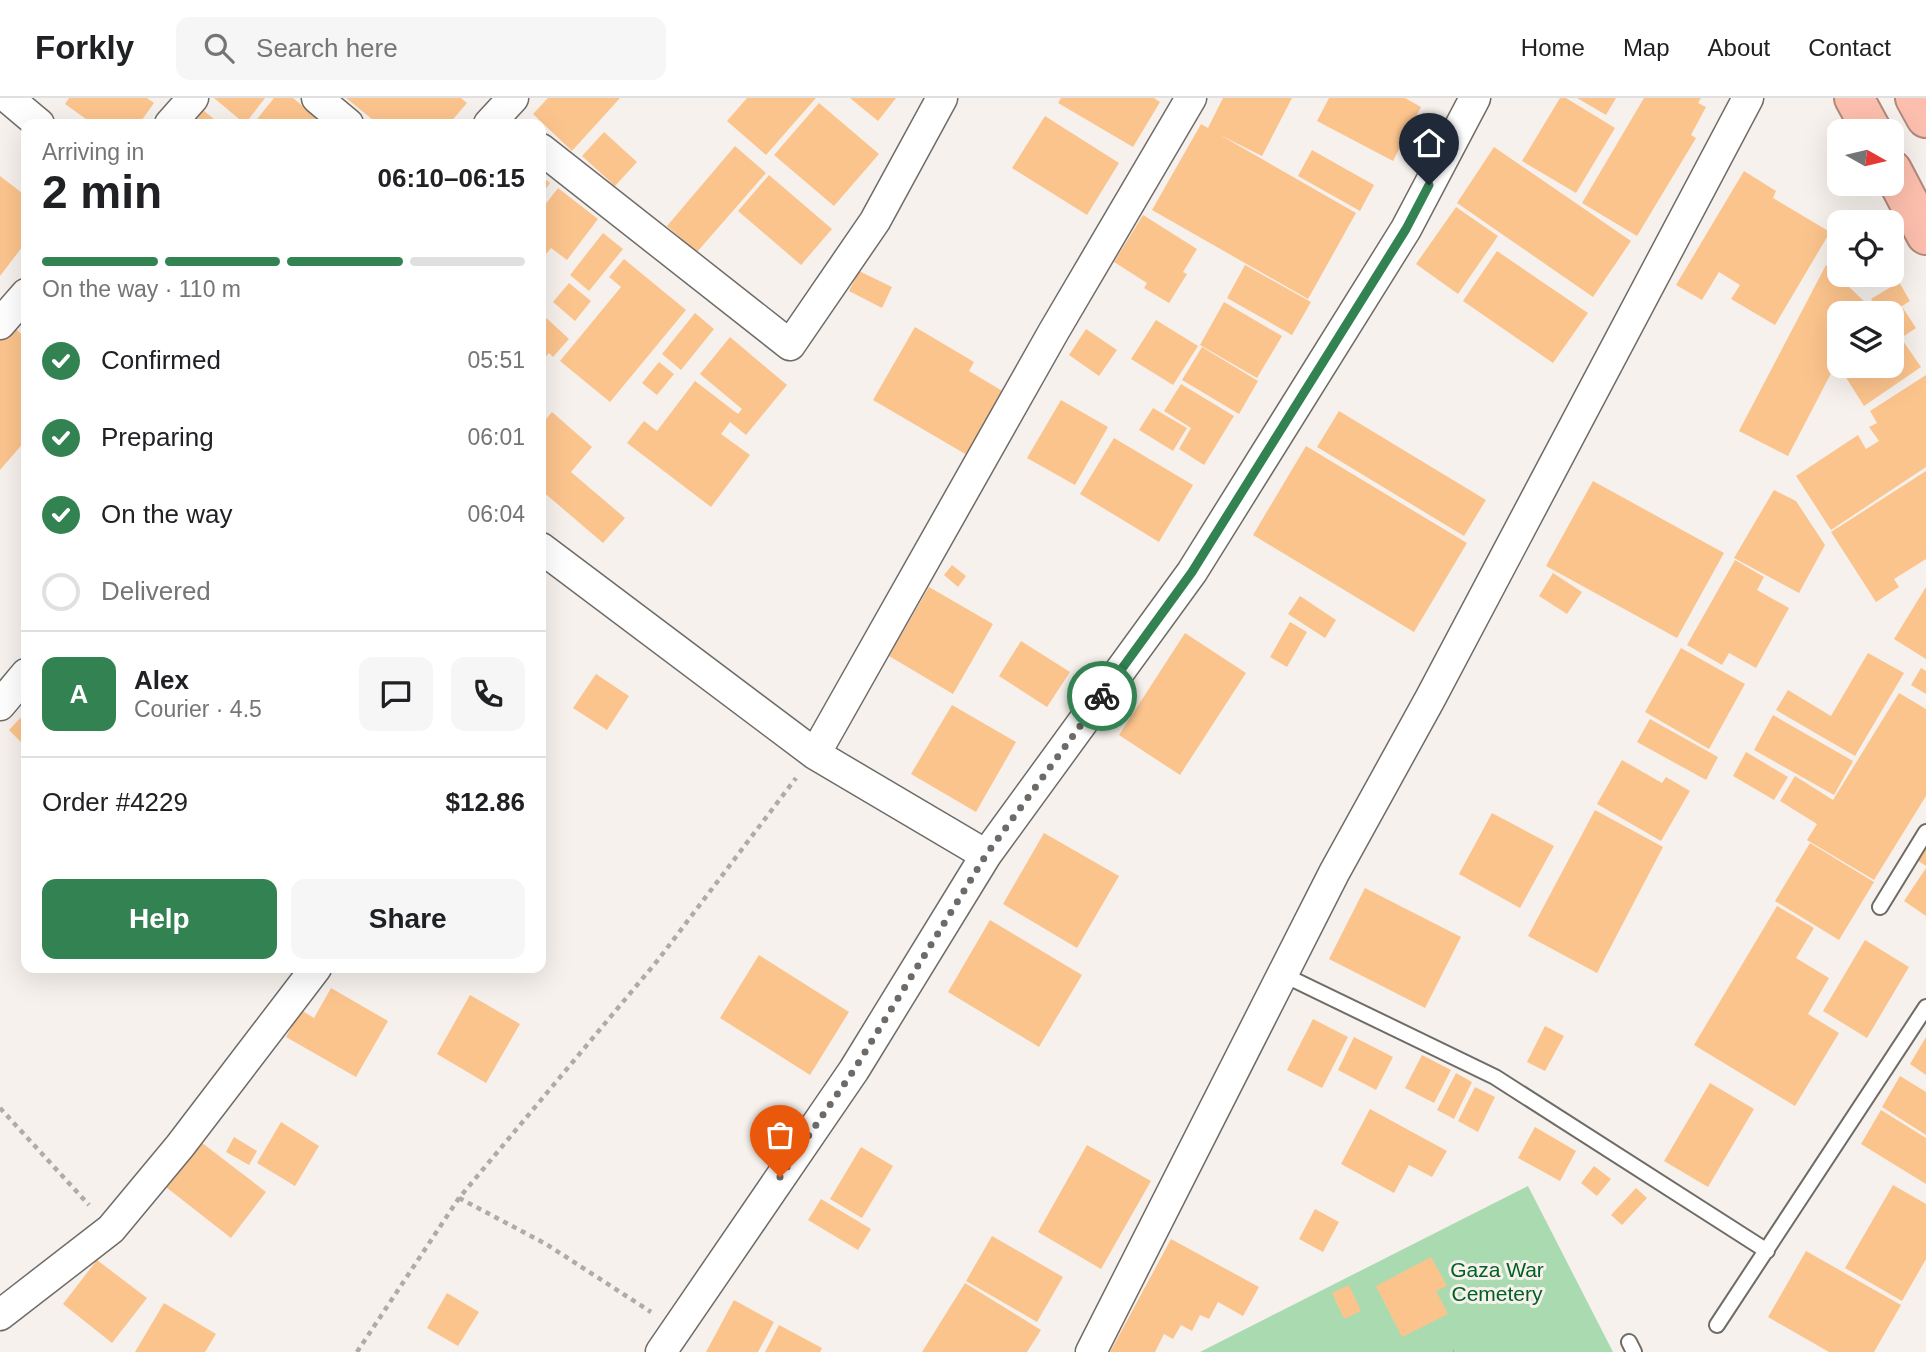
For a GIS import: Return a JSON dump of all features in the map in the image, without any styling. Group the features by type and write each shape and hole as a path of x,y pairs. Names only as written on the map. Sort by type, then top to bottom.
{"highway":[{"path":"1854,98 1865,119"},
{"path":"1915,98 1926,118"},
{"path":"1904,193 1926,235"}],"street":[{"path":"8,98 34,119"},
{"path":"174,119 193,98"},
{"path":"317,98 342,119"},
{"path":"546,153 790,345 875,221 942,98"},
{"path":"815,754 1054,331 1191,98"},
{"path":"668,1340 854,1070 986,855 1192,572 1406,229 1475,98"},
{"path":"1091,1352 1282,974 1748,98"},
{"path":"0,324 21,299"},
{"path":"546,552 815,754 986,855"},
{"path":"0,705 21,680"},
{"path":"0,1315 111,1229 180,1146 312,973"}],"lane":[{"path":"1880,907 1926,832"},
{"path":"1282,974 1495,1077 1767,1251"},
{"path":"1717,1325 1926,1007"}],"path":[{"path":"357,1352 459,1198 658,960 815,754"},
{"path":"0,1108 111,1229"},
{"path":"459,1198 546,1244 668,1340"}],"green space":[{"name":"Gaza War Cemetery","path":"1528,1186 1613,1352 1200,1352"}],"building":[{"path":"69,98 147,98 154,103 143,119 86,119 65,104"},
{"path":"214,98 265,98 249,119 239,119"},
{"path":"274,98 293,98 319,119 257,119"},
{"path":"346,98 461,98 467,103 453,119 372,119"},
{"path":"548,98 620,98 572,151 546,126 546,119 538,119 533,114"},
{"path":"747,98 816,98 766,155 727,121"},
{"path":"850,98 896,98 878,121"},
{"path":"1061,98 1154,98 1160,102 1133,147 1058,103"},
{"path":"1223,98 1292,98 1262,156 1220,135 1356,213 1308,299 1152,210 1201,124 1208,128"},
{"path":"1329,98 1405,98 1421,107 1393,161 1317,121"},
{"path":"1560,98 1566,98 1615,128 1576,193 1522,161"},
{"path":"1577,98 1616,98 1606,115"},
{"path":"1644,98 1701,98 1698,103 1706,107 1691,135 1696,138 1637,236 1582,203"},
{"path":"819,103 879,154 834,206 774,155"},
{"path":"198,106 214,119 187,119"},
{"path":"1045,116 1119,163 1087,215 1012,168"},
{"path":"604,132 637,162 615,186 582,156"},
{"path":"735,146 766,173 697,252 667,226"},
{"path":"1494,147 1631,241 1593,297 1457,203"},
{"path":"1312,150 1374,185 1360,211 1298,176"},
{"path":"1744,171 1776,191 1773,198 1827,230 1827,237 1775,325 1731,299 1740,285 1719,272 1702,300 1676,285"},
{"path":"769,175 832,229 801,265 738,211"},
{"path":"0,176 21,192 21,249 0,276"},
{"path":"558,188 598,219 567,260 551,248 546,254 546,204"},
{"path":"1456,207 1498,236 1458,294 1416,264"},
{"path":"1143,215 1197,249 1183,272 1187,274 1169,303 1144,288 1147,283 1114,262"},
{"path":"603,233 623,249 589,291 570,275"},
{"path":"1497,251 1588,313 1553,363 1463,301"},
{"path":"624,259 686,310 610,402 560,361 621,287 609,277"},
{"path":"1245,265 1311,302 1292,335 1227,298"},
{"path":"1826,265 1827,287 1849,287 1864,301 1827,301 1829,378 1788,456 1739,431"},
{"path":"859,271 892,287 882,308 849,291"},
{"path":"569,283 591,301 575,321 553,302"},
{"path":"1891,287 1902,287 1910,301 1904,305 1904,301 1871,299"},
{"path":"1224,302 1282,336 1257,378 1200,345"},
{"path":"1904,310 1916,328 1904,336"},
{"path":"695,313 714,329 681,370 662,354"},
{"path":"546,318 569,339 553,357 549,353 546,356"},
{"path":"1156,320 1198,346 1173,385 1131,359"},
{"path":"9,323 21,334 21,446 0,470 0,333"},
{"path":"915,327 974,362 969,371 1004,392 967,455 873,400"},
{"path":"1086,329 1117,350 1099,376 1069,355"},
{"path":"730,337 787,385 746,435 730,422 721,434 750,455 711,507 627,443 644,421 657,431 695,381 738,414 742,409 700,374"},
{"path":"1904,342 1921,367 1864,406 1846,378 1904,378"},
{"path":"1202,347 1258,381 1239,414 1182,380"},
{"path":"659,362 674,374 657,395 642,383"},
{"path":"1926,375 1926,467 1831,530 1796,476 1858,435 1866,449 1879,441 1869,427 1877,423 1870,411"},
{"path":"1181,384 1234,416 1204,465 1179,449 1191,428 1164,411"},
{"path":"1061,400 1108,427 1075,485 1027,458"},
{"path":"1153,408 1187,428 1173,451 1139,430"},
{"path":"1339,411 1486,500 1464,536 1317,447"},
{"path":"552,412 592,447 571,472 625,518 603,543 546,494 546,419"},
{"path":"1114,438 1193,485 1159,542 1080,494"},
{"path":"1306,446 1467,543 1414,632 1253,535"},
{"path":"1926,471 1926,559 1894,579 1899,587 1876,602 1831,532"},
{"path":"1593,481 1724,553 1677,638 1546,566"},
{"path":"1774,490 1796,501 1825,545 1799,593 1734,558"},
{"path":"1735,560 1764,577 1757,590 1789,608 1756,668 1729,653 1722,665 1687,645"},
{"path":"952,565 966,576 958,587 944,575"},
{"path":"1553,573 1582,592 1567,614 1539,596"},
{"path":"929,587 993,624 953,694 889,656"},
{"path":"1926,587 1926,659 1894,639"},
{"path":"1300,596 1336,620 1325,638 1288,614"},
{"path":"1290,622 1307,632 1287,667 1270,657"},
{"path":"1185,633 1246,673 1180,775 1119,735"},
{"path":"1021,641 1070,672 1047,707 999,676"},
{"path":"1681,648 1745,684 1709,749 1645,712"},
{"path":"1868,653 1904,673 1855,756 1776,710 1788,690 1831,716"},
{"path":"1921,668 1926,671 1926,694 1911,685"},
{"path":"596,674 629,696 607,730 573,708"},
{"path":"1899,693 1926,709 1926,796 1874,880 1807,840 1817,824 1780,801 1795,776 1833,800"},
{"path":"952,705 1016,742 976,812 911,774"},
{"path":"1773,715 1853,761 1834,795 1754,750"},
{"path":"21,717 21,742 9,730"},
{"path":"1650,719 1718,757 1706,780 1637,742"},
{"path":"1746,752 1788,777 1774,800 1733,776"},
{"path":"1622,760 1662,783 1666,777 1690,791 1661,841 1597,804"},
{"path":"1595,810 1663,847 1597,973 1528,936"},
{"path":"1492,813 1554,846 1520,908 1459,874"},
{"path":"1044,833 1119,876 1077,948 1003,904"},
{"path":"1926,836 1926,866 1912,857"},
{"path":"1810,843 1874,882 1839,940 1775,901"},
{"path":"1926,868 1926,916 1904,901"},
{"path":"1365,888 1461,937 1425,1008 1329,959"},
{"path":"1777,906 1814,928 1796,958 1829,978 1808,1014 1839,1033 1795,1106 1694,1045"},
{"path":"990,920 1082,975 1039,1047 948,992"},
{"path":"1865,940 1909,967 1867,1038 1823,1011"},
{"path":"759,955 849,1012 810,1075 720,1018"},
{"path":"331,988 388,1021 356,1077 286,1037 301,1010 314,1018"},
{"path":"470,995 520,1024 486,1083 437,1054"},
{"path":"1313,1019 1348,1037 1322,1088 1287,1070"},
{"path":"1545,1026 1564,1036 1545,1071 1527,1062"},
{"path":"1354,1037 1393,1057 1376,1090 1338,1070"},
{"path":"1926,1037 1926,1075 1910,1064"},
{"path":"1422,1055 1451,1070 1434,1103 1405,1088"},
{"path":"1456,1073 1472,1082 1454,1119 1437,1110"},
{"path":"1900,1076 1926,1092 1926,1135 1882,1107"},
{"path":"1710,1083 1754,1109 1708,1187 1664,1161"},
{"path":"1475,1087 1495,1097 1478,1132 1458,1121"},
{"path":"1370,1109 1447,1151 1432,1177 1409,1165 1394,1193 1341,1164"},
{"path":"1881,1110 1926,1138 1926,1184 1861,1144"},
{"path":"281,1122 319,1146 295,1186 257,1163"},
{"path":"1535,1127 1576,1151 1560,1181 1518,1158"},
{"path":"234,1137 257,1151 249,1165 226,1152"},
{"path":"197,1139 266,1192 231,1238 162,1184"},
{"path":"1087,1145 1151,1181 1101,1269 1038,1232"},
{"path":"861,1147 893,1166 862,1218 830,1199"},
{"path":"1594,1166 1611,1179 1597,1196 1581,1183"},
{"path":"1893,1185 1926,1204 1926,1259 1902,1301 1845,1268"},
{"path":"1636,1188 1647,1198 1622,1225 1611,1215"},
{"path":"821,1199 871,1229 858,1250 808,1220"},
{"path":"1315,1209 1339,1222 1323,1252 1299,1239"},
{"path":"992,1236 1063,1277 1037,1322 966,1281"},
{"path":"1171,1239 1259,1287 1243,1316 1218,1302 1209,1319 1200,1315 1192,1331 1181,1325 1173,1339 1164,1334 1155,1352 1110,1352"},
{"path":"1806,1251 1901,1305 1874,1352 1829,1352 1768,1317"},
{"path":"1431,1257 1447,1286 1436,1291 1448,1314 1402,1337 1376,1286"},
{"path":"97,1260 147,1298 112,1343 63,1304"},
{"path":"965,1283 1041,1330 1027,1352 922,1352"},
{"path":"1349,1285 1361,1311 1344,1319 1332,1293"},
{"path":"447,1293 479,1312 458,1346 427,1328"},
{"path":"734,1300 774,1322 758,1352 706,1352"},
{"path":"164,1303 216,1334 205,1352 135,1352"},
{"path":"779,1325 822,1348 820,1352 765,1352"}],"way so far":[{"path":"780,1177 854,1070 986,855 1102,696"}],"route":[{"path":"1102,696 1192,572 1406,229 1429,185"}]}
